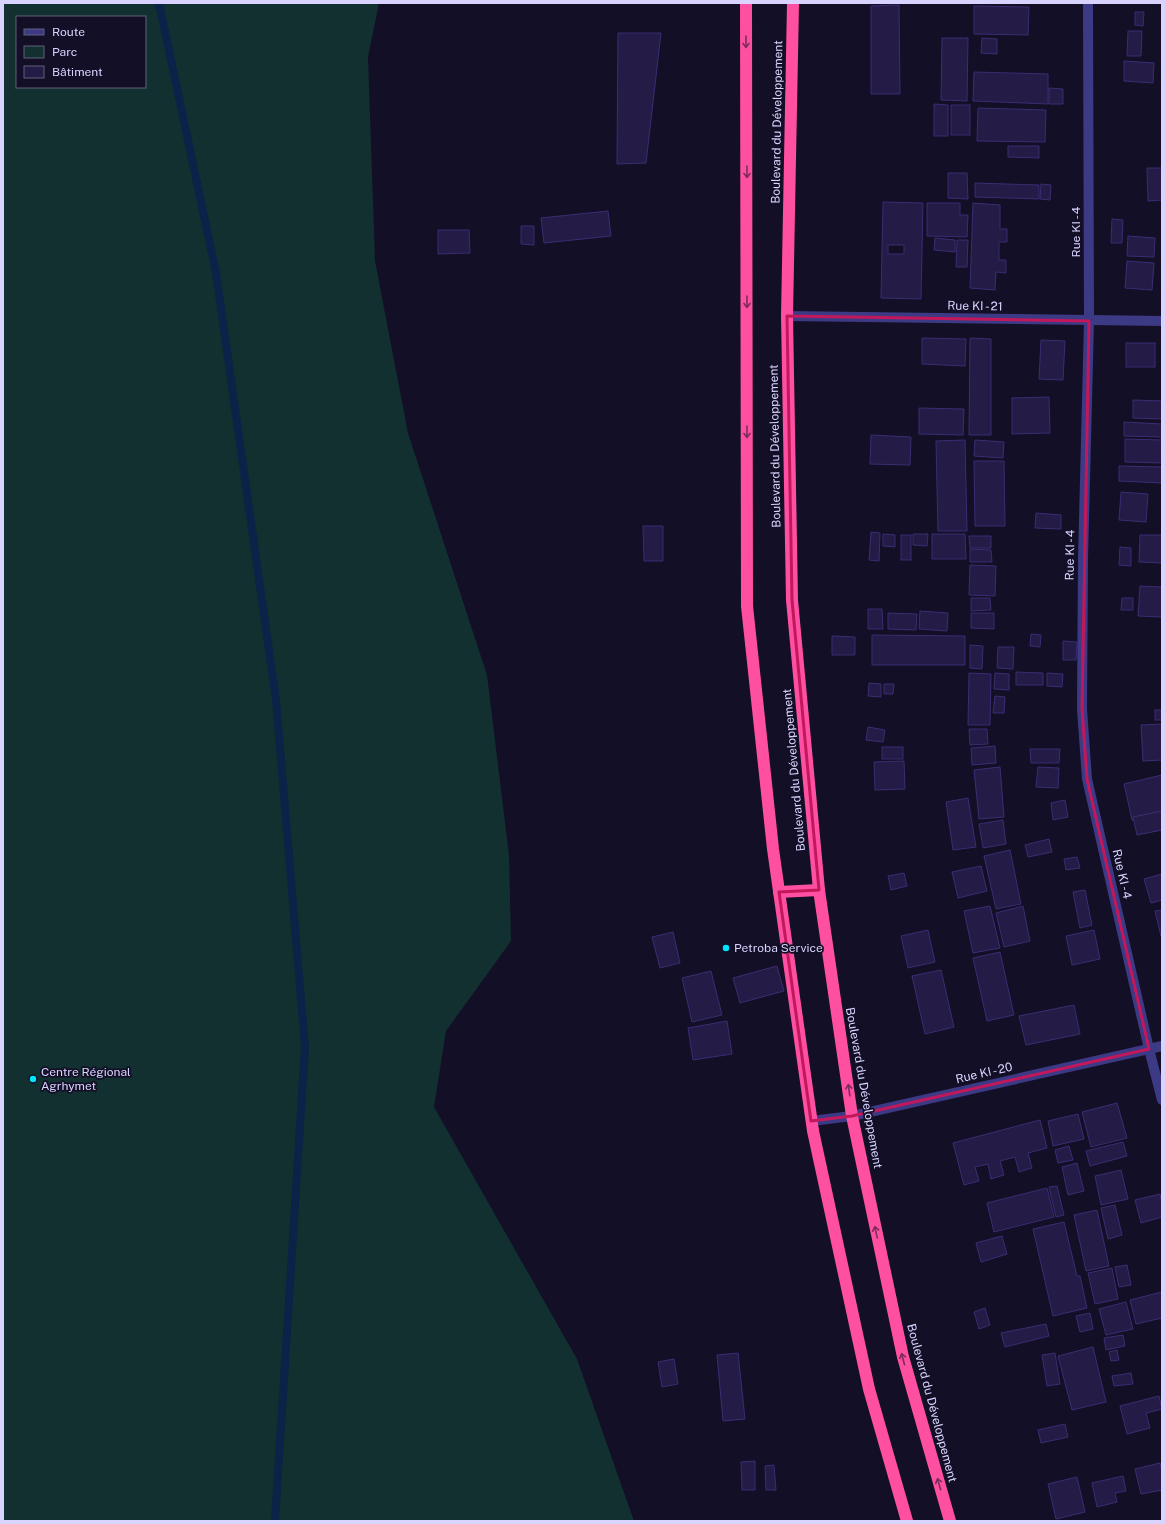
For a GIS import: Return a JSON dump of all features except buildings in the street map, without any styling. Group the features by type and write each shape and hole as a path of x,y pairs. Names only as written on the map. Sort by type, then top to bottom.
{"highway":[{"path":"746,3 747,606 773,849 811,1121 869,1390 907,1521"},
{"name":"Boulevard du Développement","path":"793,3 787,316 792,600 819,890 852,1116 903,1357 950,1521"},
{"path":"779,892 819,890"}],"street":[{"name":"Rue KI - 4","path":"1088,3 1089,321 1083,559 1082,709 1089,787 1162,1100"},
{"name":"Rue KI - 21","path":"787,316 1162,321"},
{"name":"Rue KI - 20","path":"811,1121 852,1116 1162,1046"}],"highlighted area":[{"path":"787,316 1089,321 1082,709 1087,779 1149,1049 852,1116 811,1121 779,892 819,890 792,600"}],"green space":[{"path":"3,3 379,3 368,57 375,261 408,433 487,675 509,855 511,941 446,1031 434,1107 577,1359 634,1521 3,1521"}],"waterway":[{"path":"159,3 216,273 276,700 305,1047 275,1521"}],"place":[{"name":"Petroba Service","path":"726,948"},
{"name":"Centre Régional Agrhymet","path":"33,1079"}]}
